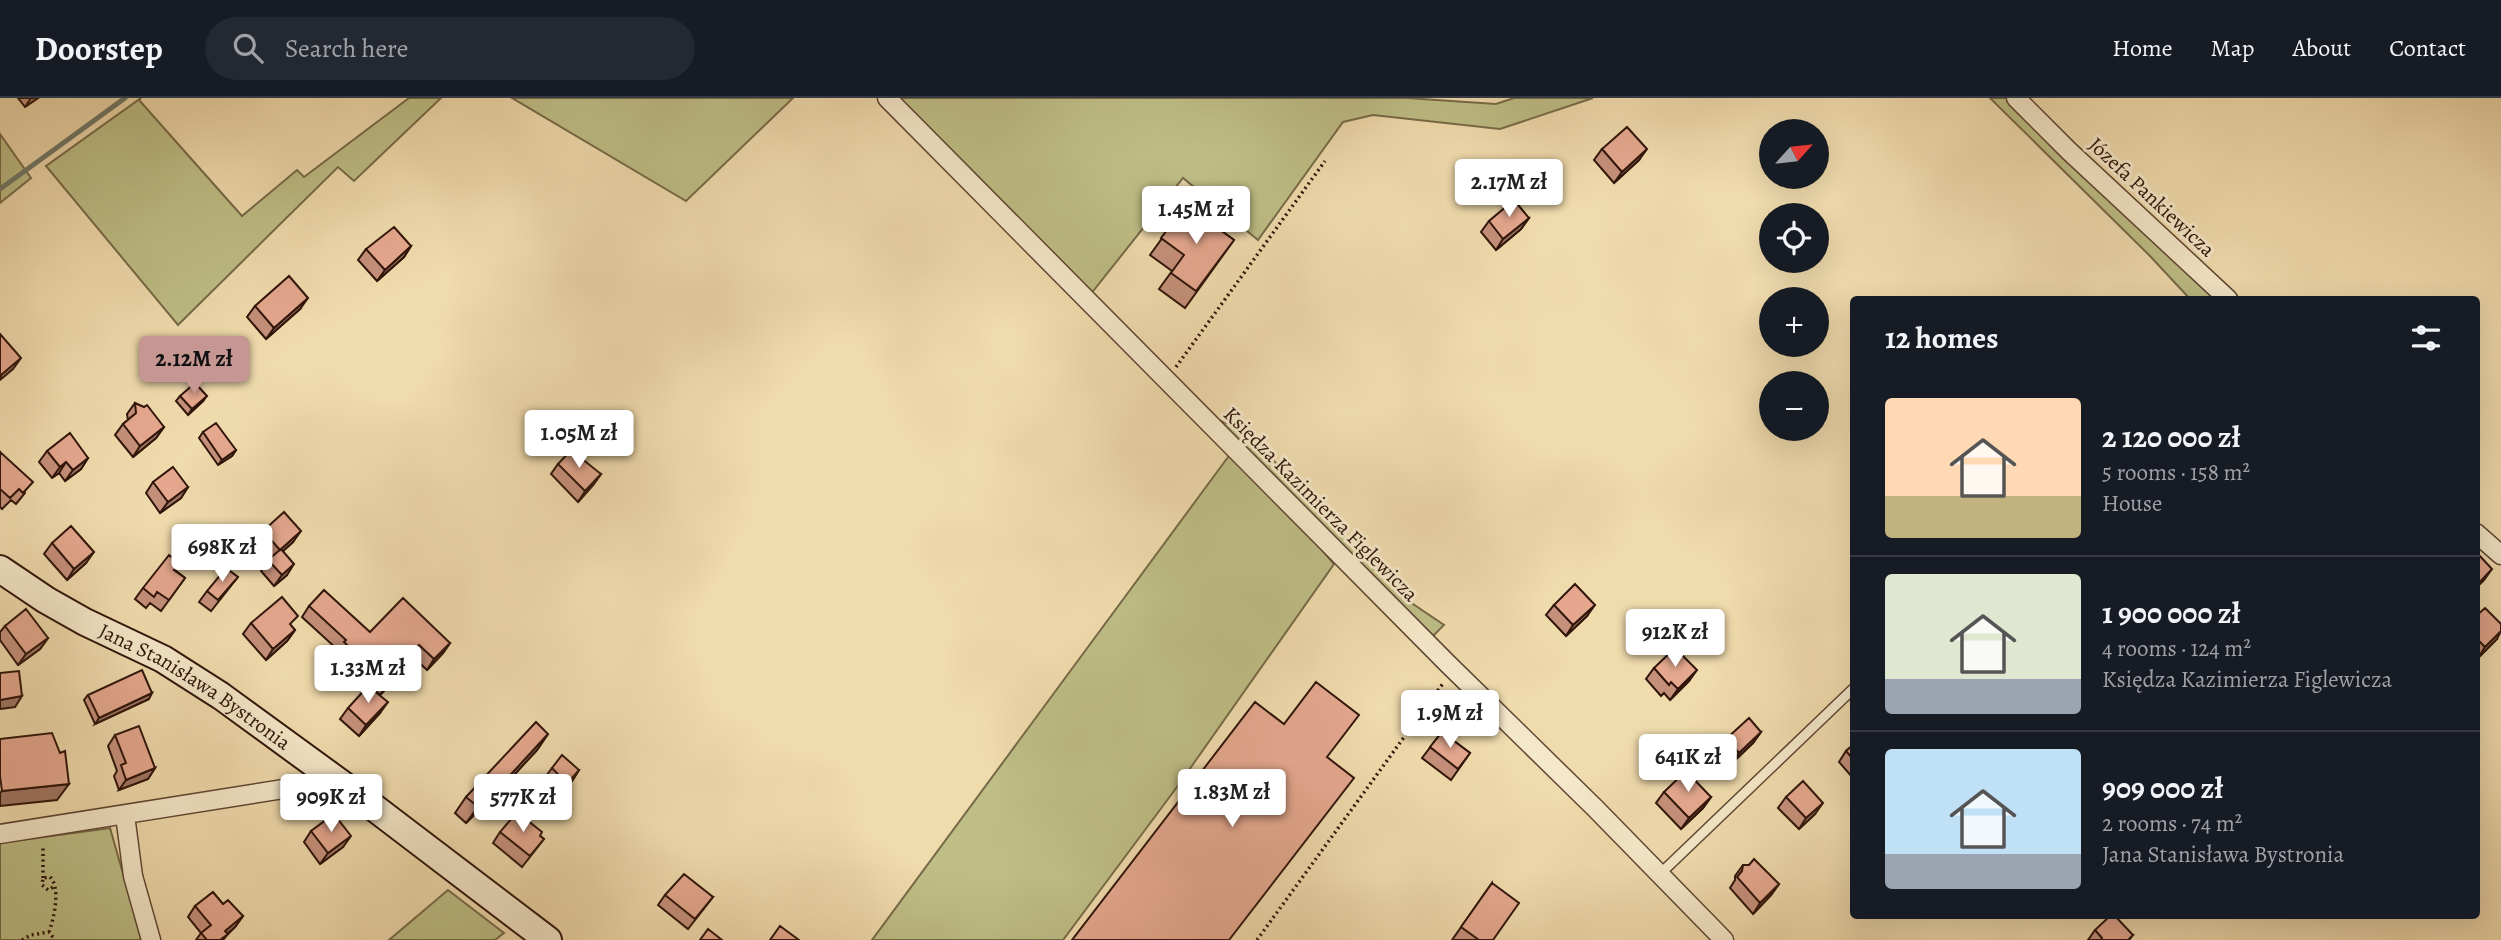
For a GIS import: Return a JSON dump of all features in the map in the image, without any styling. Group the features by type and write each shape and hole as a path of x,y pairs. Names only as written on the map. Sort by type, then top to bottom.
{"street":[{"name":"Księdza Kazimierza Figlewicza","path":"887,98 1724,940"},
{"name":"Józefa Pankiewicza","path":"2016,98 2225,296"},
{"path":"2480,537 2501,555"},
{"name":"Jana Stanisława Bystronia","path":"0,569 85,622 175,667 266,727 548,940"},
{"path":"0,834 309,785 322,770"},
{"path":"125,815 133,876 151,940"}],"lane":[{"path":"1660,874 1850,692"}],"path":[{"path":"1166,381 1325,162"},
{"path":"1257,940 1454,669"},
{"path":"43,827 42,885 50,890 55,886"},
{"path":"43,878 50,877 55,882 55,904 49,932 55,940"},
{"path":"22,940 31,935 49,932"}],"green space":[{"path":"141,98 139,100 242,216 297,170 304,177 409,98 441,98 354,181 338,167 178,325 46,166"},
{"path":"512,98 793,98 686,201"},
{"path":"894,98 1407,98 1496,104 1514,98 1593,98 1500,129 1373,115 1343,122 1258,240 1183,178 1090,295"},
{"path":"1990,98 2010,98 2219,296 2187,296"},
{"path":"0,134 31,178 0,203"},
{"path":"1207,416 1245,430 1370,564 1413,604 1444,625 1431,638"},
{"path":"1231,453 1300,524 1334,564 1177,787 1063,940 872,940"},
{"path":"110,828 142,940 0,940 0,843"},
{"path":"448,890 504,933 495,940 389,940"}],"building":[{"path":"1627,127 1647,149 1622,172 1602,149"},
{"path":"1514,200 1529,218 1503,239 1489,221"},
{"path":"1186,205 1234,240 1196,291 1171,273 1184,255 1161,238"},
{"path":"394,227 411,246 385,270 366,249"},
{"path":"289,276 308,298 274,328 255,306"},
{"path":"0,334 21,358 1,375 0,374"},
{"path":"195,383 207,396 192,409 180,396"},
{"path":"135,403 144,407 147,405 164,427 140,446 123,424 136,413"},
{"path":"216,423 236,450 222,460 203,432"},
{"path":"70,433 88,458 73,470 66,462 60,467 47,451"},
{"path":"571,450 601,474 585,491 558,464"},
{"path":"0,452 33,482 23,493 19,489 10,498 0,489"},
{"path":"173,467 188,487 168,502 153,482"},
{"path":"284,512 301,531 280,550 263,531"},
{"path":"71,526 94,552 74,569 52,543"},
{"path":"281,549 294,564 282,575 268,560"},
{"path":"169,555 180,563 174,570 185,578 169,600 157,592 154,597 143,588"},
{"path":"2480,556 2492,569 2480,582"},
{"path":"226,568 238,577 218,600 207,591"},
{"path":"1575,584 1595,605 1573,625 1554,605"},
{"path":"324,590 370,632 403,598 450,643 434,659 419,645 388,684 309,606"},
{"path":"282,597 298,616 290,624 295,630 273,649 251,623"},
{"path":"2485,608 2501,624 2501,631 2485,647 2480,642 2480,612"},
{"path":"26,609 48,638 26,654 5,626"},
{"path":"1675,648 1697,670 1678,689 1671,682 1669,685 1654,668"},
{"path":"142,670 152,693 99,718 88,695"},
{"path":"19,671 22,696 0,700 0,673"},
{"path":"1316,682 1359,715 1327,757 1354,778 1229,940 1072,940 1255,702 1284,724"},
{"path":"368,686 388,702 366,725 348,708"},
{"path":"1749,718 1761,732 1739,753 1726,739"},
{"path":"536,722 548,734 478,807 466,797"},
{"path":"139,726 155,768 126,780 121,765 126,763 115,735"},
{"path":"1442,732 1470,753 1458,769 1430,747"},
{"path":"52,733 60,753 65,751 69,784 2,791 0,739"},
{"path":"562,755 579,770 567,784 552,768"},
{"path":"1686,771 1711,797 1689,818 1664,792"},
{"path":"1803,781 1823,803 1806,818 1786,797"},
{"path":"517,812 542,832 540,836 544,839 530,856 500,832"},
{"path":"334,814 351,836 328,853 311,831"},
{"path":"1754,859 1779,884 1760,903 1737,877 1743,865 1749,865"},
{"path":"684,874 713,897 695,919 665,895"},
{"path":"1492,883 1519,903 1493,940 1479,940 1461,927"},
{"path":"213,892 223,904 228,900 243,916 225,931 228,934 220,940 207,940 201,933 211,925 195,906"},
{"path":"2107,919 2118,919 2133,935 2128,940 2101,940 2095,930"},
{"path":"780,926 799,940 770,940"},
{"path":"708,929 722,940 700,940"}],"waterway":[{"path":"0,189 125,98"}]}
